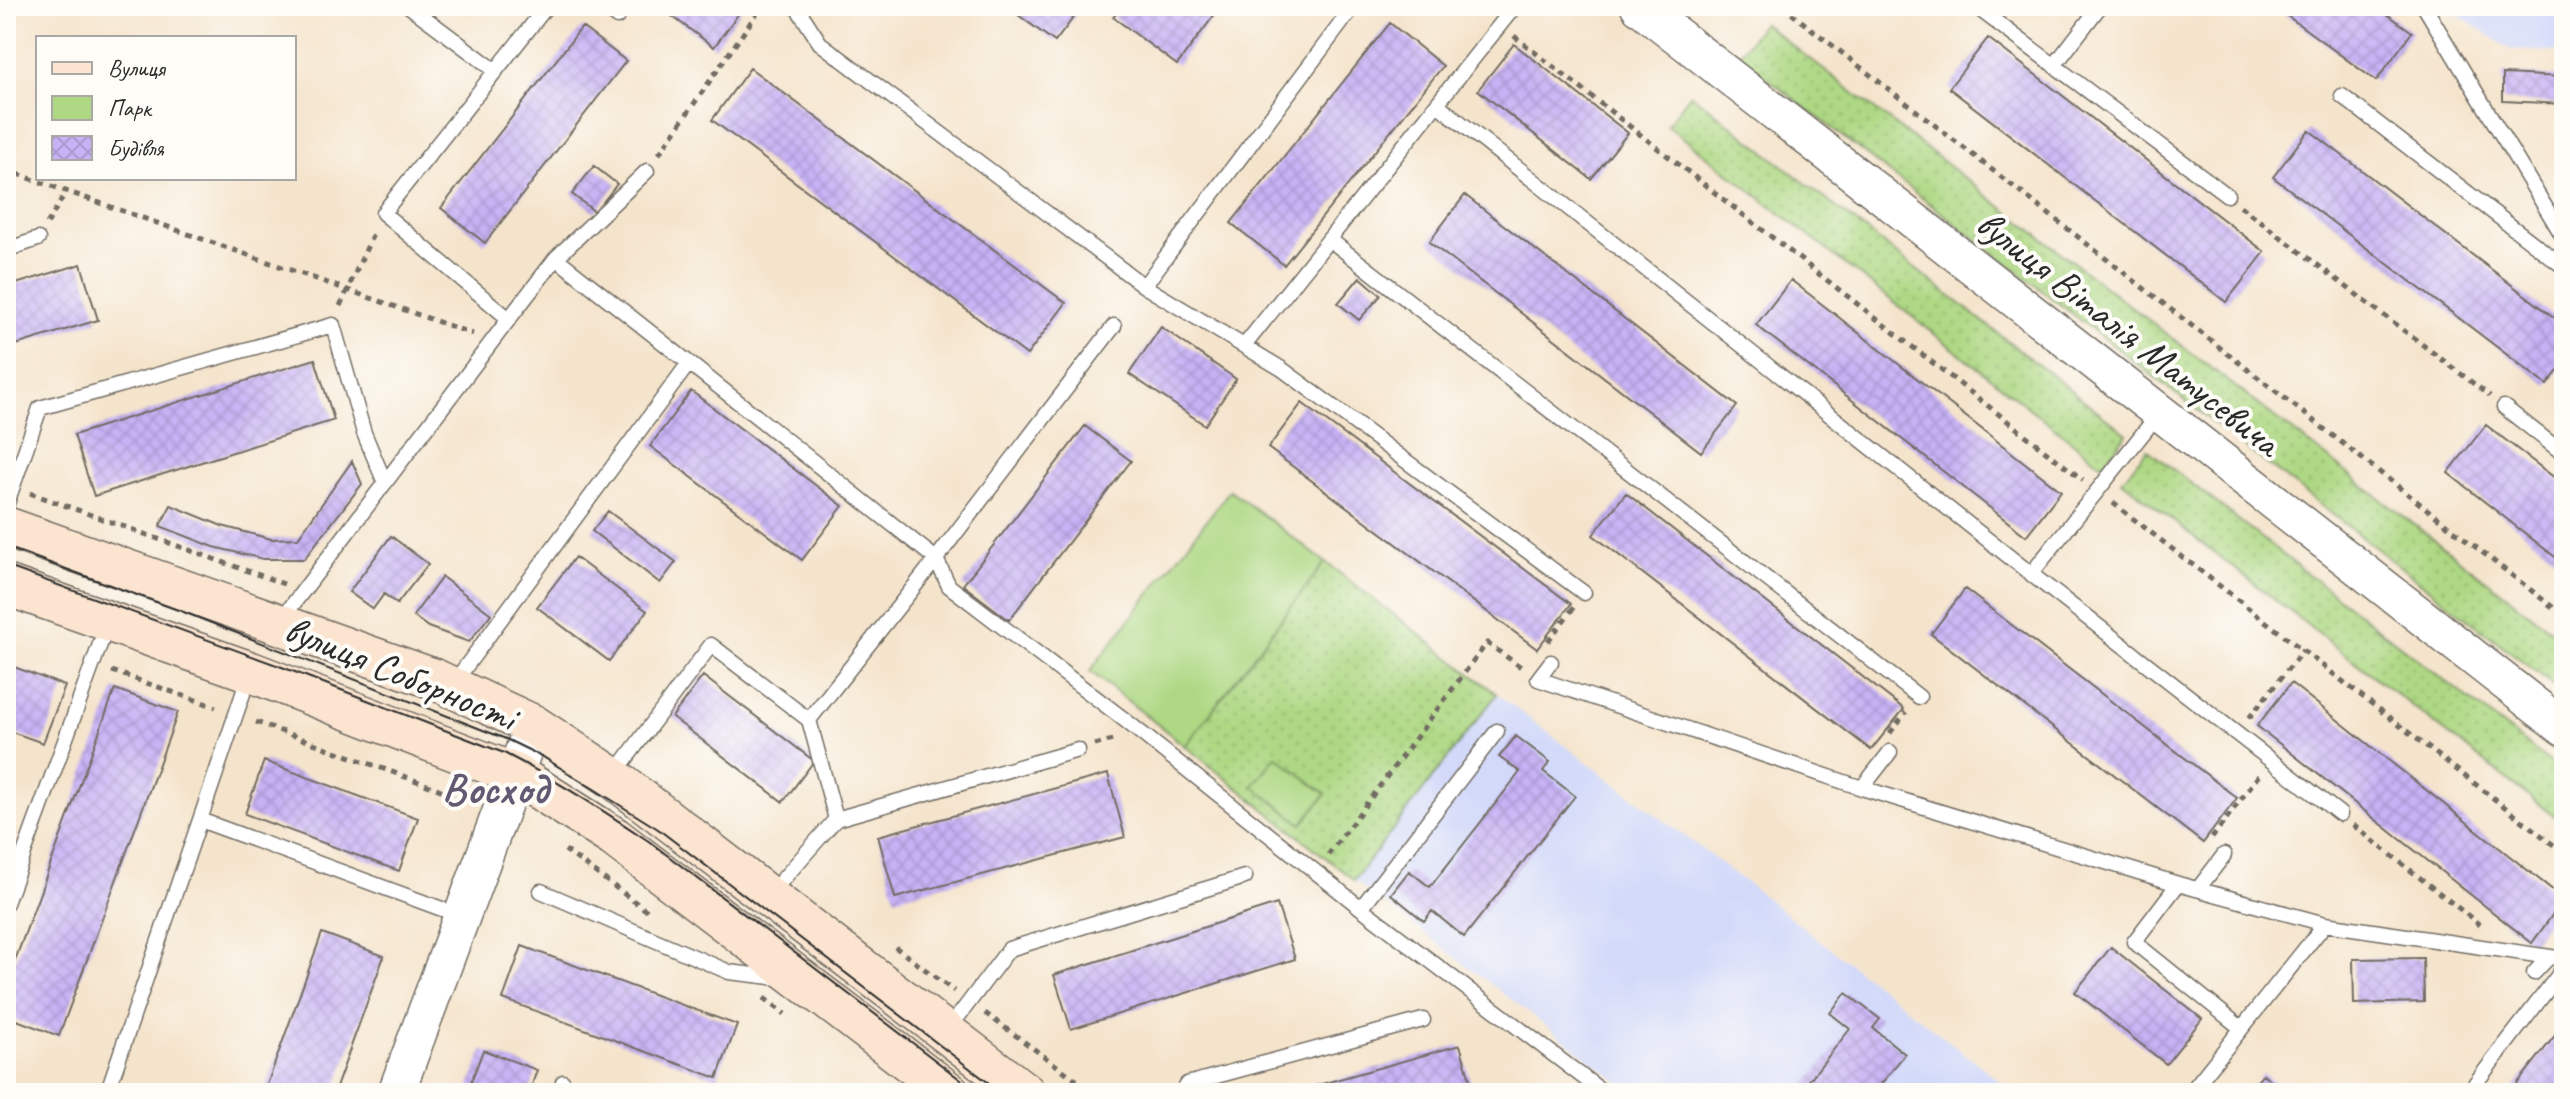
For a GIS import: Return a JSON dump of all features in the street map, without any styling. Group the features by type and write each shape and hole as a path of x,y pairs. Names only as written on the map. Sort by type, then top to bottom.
{"main road":[{"name":"вулиця Соборності","path":"6,527 452,686 533,725 612,777 1025,1093"},
{"name":"вулиця Соборності","path":"6,585 251,672 515,774 614,837 950,1093"}],"street":[{"name":"вулиця Віталія Матусевича","path":"1639,6 2564,728"},
{"path":"396,1093 533,725"}],"lane":[{"path":"409,6 496,71"},
{"path":"509,319 383,213 547,6"},
{"path":"603,6 617,17 625,6"},
{"path":"796,6 820,43 1144,286 1282,369 1584,593"},
{"path":"1144,286 1354,6"},
{"path":"1244,346 1515,6"},
{"path":"1975,6 2227,195"},
{"path":"2054,66 2100,6"},
{"path":"2424,6 2564,238"},
{"path":"2342,96 2564,267"},
{"path":"1437,104 2340,814"},
{"path":"278,623 556,258 647,171"},
{"path":"6,250 38,239"},
{"path":"1329,239 1919,697"},
{"path":"556,258 936,559 949,586 1140,732 1361,908 1604,1093"},
{"path":"6,506 40,408 333,325 364,433 385,483"},
{"path":"809,720 1114,326"},
{"path":"452,686 689,363"},
{"path":"2504,407 2564,454"},
{"path":"2031,574 2160,412"},
{"path":"6,903 108,621"},
{"path":"612,777 711,645 809,720 836,819"},
{"path":"1532,674 1551,662"},
{"path":"107,1093 251,672"},
{"path":"1532,674 1862,788 2178,884 2325,924 2564,959"},
{"path":"1361,908 1497,731"},
{"path":"769,895 836,819 1078,750"},
{"path":"1862,788 1890,752"},
{"path":"200,820 461,916"},
{"path":"2198,889 2224,855"},
{"path":"945,1033 1009,949 1245,877"},
{"path":"2178,884 2134,942 2241,1028"},
{"path":"541,891 729,972 803,980"},
{"path":"2190,1093 2325,924"},
{"path":"2534,973 2548,958"},
{"path":"2468,1093 2564,968"},
{"path":"1181,1093 1187,1084 1423,1020"}],"path":[{"path":"647,171 686,120 762,6"},
{"path":"1782,6 2564,616"},
{"path":"1499,25 2564,853"},
{"path":"6,170 36,180"},
{"path":"36,180 492,341"},
{"path":"38,239 67,190"},
{"path":"2227,195 2504,407"},
{"path":"333,325 383,213"},
{"path":"12,487 302,591"},
{"path":"1315,871 1487,643 1532,674 1584,593"},
{"path":"2237,733 2303,650"},
{"path":"93,664 499,812"},
{"path":"1078,750 1140,732"},
{"path":"2178,884 2271,759"},
{"path":"2340,814 2514,953"}],"shaded area":[{"path":"2445,6 2564,6 2564,52 2511,50"},
{"path":"1497,694 1752,887 2015,1093 1634,1093 1354,880"}],"green space":[{"path":"1763,23 2564,640 2564,693 1738,56"},
{"path":"1691,94 2127,434 2102,465 1667,125"},
{"path":"2147,449 2564,773 2564,824 2122,481"},
{"path":"1230,490 1325,562 1185,746 1090,671"},
{"path":"1325,562 1497,694 1354,880 1185,746"},
{"path":"1276,756 1326,794 1302,824 1253,786"}],"building":[{"path":"658,6 744,6 714,47"},
{"path":"1006,6 1082,6 1055,42"},
{"path":"1121,6 1221,6 1177,65 1113,17"},
{"path":"2274,6 2376,6 2412,32 2376,81"},
{"path":"1390,23 1443,66 1284,265 1231,223"},
{"path":"582,27 626,61 485,243 441,208"},
{"path":"1988,38 2265,252 2226,302 1949,88"},
{"path":"1514,44 1628,133 1591,179 1478,90"},
{"path":"750,68 1066,303 1027,355 712,120"},
{"path":"2503,74 2564,77 2564,104 2503,101"},
{"path":"2309,130 2564,325 2564,363 2547,385 2273,177"},
{"path":"594,166 617,184 595,212 572,194"},
{"path":"1465,195 1737,406 1701,452 1429,242"},
{"path":"81,264 98,320 6,348 6,287"},
{"path":"1360,277 1381,295 1359,320 1338,303"},
{"path":"1791,280 2061,491 2026,536 1756,325"},
{"path":"1161,327 1236,379 1205,425 1129,374"},
{"path":"315,359 334,420 94,496 74,435"},
{"path":"691,391 843,506 802,560 650,446"},
{"path":"1302,403 1571,604 1537,649 1268,448"},
{"path":"2486,425 2564,485 2564,564 2448,473"},
{"path":"1085,426 1131,461 1009,620 963,585"},
{"path":"352,461 362,484 304,559 263,559 214,547 160,526 171,505 222,526 271,539 298,538"},
{"path":"1626,493 1904,709 1871,750 1593,535"},
{"path":"608,511 676,562 660,583 592,531"},
{"path":"391,536 428,564 397,604 384,594 373,609 349,592"},
{"path":"575,557 647,611 609,661 537,607"},
{"path":"442,577 491,614 469,642 428,627 413,616"},
{"path":"1965,589 2237,798 2203,843 1931,634"},
{"path":"6,664 65,686 43,743 6,730"},
{"path":"703,676 814,761 783,802 672,717"},
{"path":"2291,683 2564,899 2532,943 2257,726"},
{"path":"115,689 178,712 59,1036 6,1016 6,985"},
{"path":"1516,736 1550,762 1543,771 1575,796 1464,937 1432,911 1424,921 1391,894 1409,871 1430,887 1520,772 1499,757"},
{"path":"264,761 418,818 399,871 245,814"},
{"path":"1108,774 1125,837 895,898 878,836"},
{"path":"1277,904 1295,959 1071,1029 1054,975"},
{"path":"322,933 384,956 334,1093 264,1093"},
{"path":"522,946 737,1025 717,1078 503,999"},
{"path":"2111,947 2202,1019 2166,1064 2075,992"},
{"path":"2423,958 2424,1002 2354,1004 2353,959"},
{"path":"1846,993 1880,1019 1873,1028 1905,1054 1874,1093 1799,1093 1850,1029 1830,1013"},
{"path":"2564,1024 2564,1093 2510,1093"},
{"path":"1460,1045 1474,1093 1293,1093 1293,1092"},
{"path":"483,1050 537,1070 529,1093 467,1093"},
{"path":"2263,1074 2286,1093 2248,1093"}],"tram line":[{"path":"6,547 181,611 506,739 543,757 658,829 1002,1093"},
{"path":"6,566 282,667 523,763 650,842 978,1093"}],"district":[{"name":"Восход","path":"495,788"}]}
